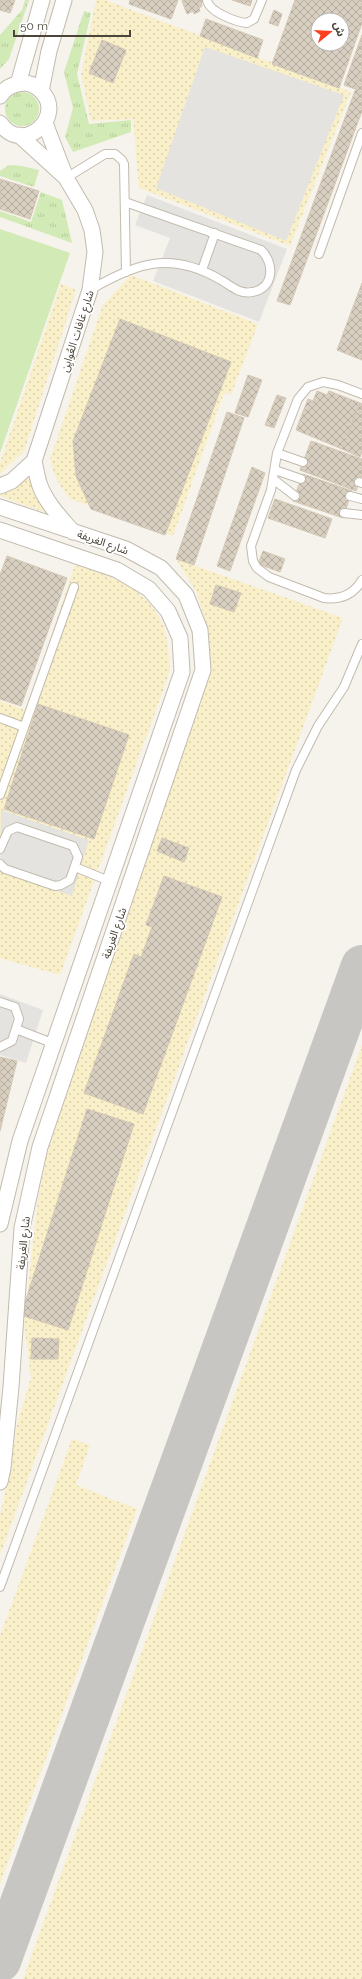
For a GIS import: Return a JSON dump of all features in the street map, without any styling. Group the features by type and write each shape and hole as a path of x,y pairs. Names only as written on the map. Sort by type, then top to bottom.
{"street":[{"path":"18,84 42,0"},
{"path":"41,91 50,48 64,0"},
{"path":"0,96 9,86 26,83 34,85 41,91 48,106 45,123 34,133 6,131"},
{"name":"شارع غافات العُوايِن","path":"0,486 12,481 34,461 90,290 95,252 92,230 85,210 66,178 45,123"},
{"name":"شارع غافات العُوايِن","path":"6,131 66,178"},
{"path":"34,461 40,486 50,505 73,532"},
{"name":"شارع الغريفة","path":"0,507 126,549 162,568 186,595 200,630 203,670 40,1147 22,1228 11,1387 3,1468 0,1482"},
{"name":"شارع الغريفة","path":"0,530 117,570 149,589 168,610 180,638 182,672 52,1043 20,1141 0,1224"}],"lane":[{"path":"207,0 208,5 214,11 247,23 254,19 262,0"},
{"path":"319,254 362,133"},
{"path":"66,178 105,154 115,154 122,160 124,164 126,272"},
{"path":"90,290 126,272 153,263 167,262 181,263 202,270 244,292 259,290 270,278 270,262 267,255 261,250 125,202"},
{"path":"202,270 215,234"},
{"path":"362,394 331,383 323,382 308,387 298,399 277,453 271,490 251,546 253,561 257,568 269,578 324,598 332,599 345,596 352,592 362,580"},
{"path":"277,453 303,462"},
{"path":"275,470 301,479"},
{"path":"273,478 295,496"},
{"path":"350,496 362,499"},
{"path":"344,512 362,515"},
{"path":"0,795 74,587"},
{"path":"0,1587 296,770 318,726 344,687 362,644"},
{"path":"0,718 24,727"},
{"path":"0,849 8,831 13,828 22,828 73,846 78,857 70,880 61,885 55,886 5,869 0,864"},
{"path":"74,867 109,881"},
{"path":"0,1002 15,1007 18,1011 19,1018 12,1041 0,1047"},
{"path":"16,1029 52,1043"}],"green space":[{"path":"25,0 29,0 9,59 0,69 0,35 22,10"},
{"path":"84,11 91,13 77,74 89,124 131,120 131,132 73,152 65,137 73,108 64,72"},
{"path":"22,92 34,97 39,109 34,121 22,126 10,121 5,109 10,97"},
{"path":"9,165 39,170 34,187 0,176 0,171"},
{"path":"41,192 62,200 72,243 0,217 0,211 31,222"},
{"path":"0,229 70,253 0,453"}],"sand":[{"path":"96,0 105,0 351,92 290,246 139,188 133,119 91,121 81,75"},
{"path":"131,275 258,324 231,395 224,393 173,536 71,499 63,490 53,470 50,459 103,305"},
{"path":"61,284 76,290 24,451 0,474 0,463"},
{"path":"28,468 33,489 50,514 0,496 0,491"},
{"path":"176,559 343,618 0,1555 0,1515 10,1473 17,1425 31,1378 24,1323 37,1206 46,1157 207,675 209,633 197,593"},
{"path":"75,565 111,577 133,589 152,606 162,623 168,643 170,671 60,975 0,958 0,701 26,710"},
{"path":"362,1045 362,1979 23,1979"},
{"path":"72,1439 90,1445 76,1485 137,1509 0,1884 0,1636"}],"shaded area":[{"path":"205,47 344,95 286,241 156,188"},
{"path":"147,195 287,249 259,322 153,281 170,238 135,225"},
{"path":"1,810 89,840 72,896 0,872"},
{"path":"0,994 43,1010 26,1063 0,1055"}],"building":[{"path":"0,0 15,0 10,13 0,10"},
{"path":"130,0 178,0 171,19 129,4"},
{"path":"232,0 252,0 250,6"},
{"path":"295,0 362,0 362,23 339,88 272,64"},
{"path":"182,1 204,1 201,3 202,6 199,8 200,11 194,14 193,11 187,14"},
{"path":"274,10 282,14 278,26 269,23"},
{"path":"206,19 263,40 257,58 200,36"},
{"path":"362,35 362,69 355,89 344,85"},
{"path":"102,40 126,50 113,83 89,73"},
{"path":"362,72 362,111 290,305 277,301"},
{"path":"0,179 39,191 30,219 0,209"},
{"path":"362,283 362,360 337,350"},
{"path":"120,319 231,362 165,535 91,509 76,476 73,441"},
{"path":"248,375 262,380 248,417 235,413"},
{"path":"317,391 327,395 329,391 360,403 342,449 296,430 308,399 313,401"},
{"path":"277,395 286,398 274,428 265,425"},
{"path":"360,403 362,404 362,452 360,457 342,449"},
{"path":"227,412 244,418 194,565 176,559"},
{"path":"311,441 362,459 362,475 356,491 300,470"},
{"path":"252,467 265,473 230,571 217,566"},
{"path":"303,474 352,491 343,518 293,501"},
{"path":"275,499 332,519 325,538 268,518"},
{"path":"263,551 285,559 280,572 258,564"},
{"path":"7,556 67,578 21,706 0,699 0,575"},
{"path":"216,585 241,593 234,612 210,604"},
{"path":"38,704 129,735 94,839 4,809"},
{"path":"162,838 189,848 184,862 157,851"},
{"path":"164,876 222,897 143,1114 84,1093 134,954 141,957 152,927 146,925"},
{"path":"0,1057 17,1061 0,1131"},
{"path":"87,1109 134,1124 68,1330 21,1315"},
{"path":"32,1338 59,1339 58,1359 31,1359"}],"taxiway":[{"path":"0,1961 362,966"}]}
